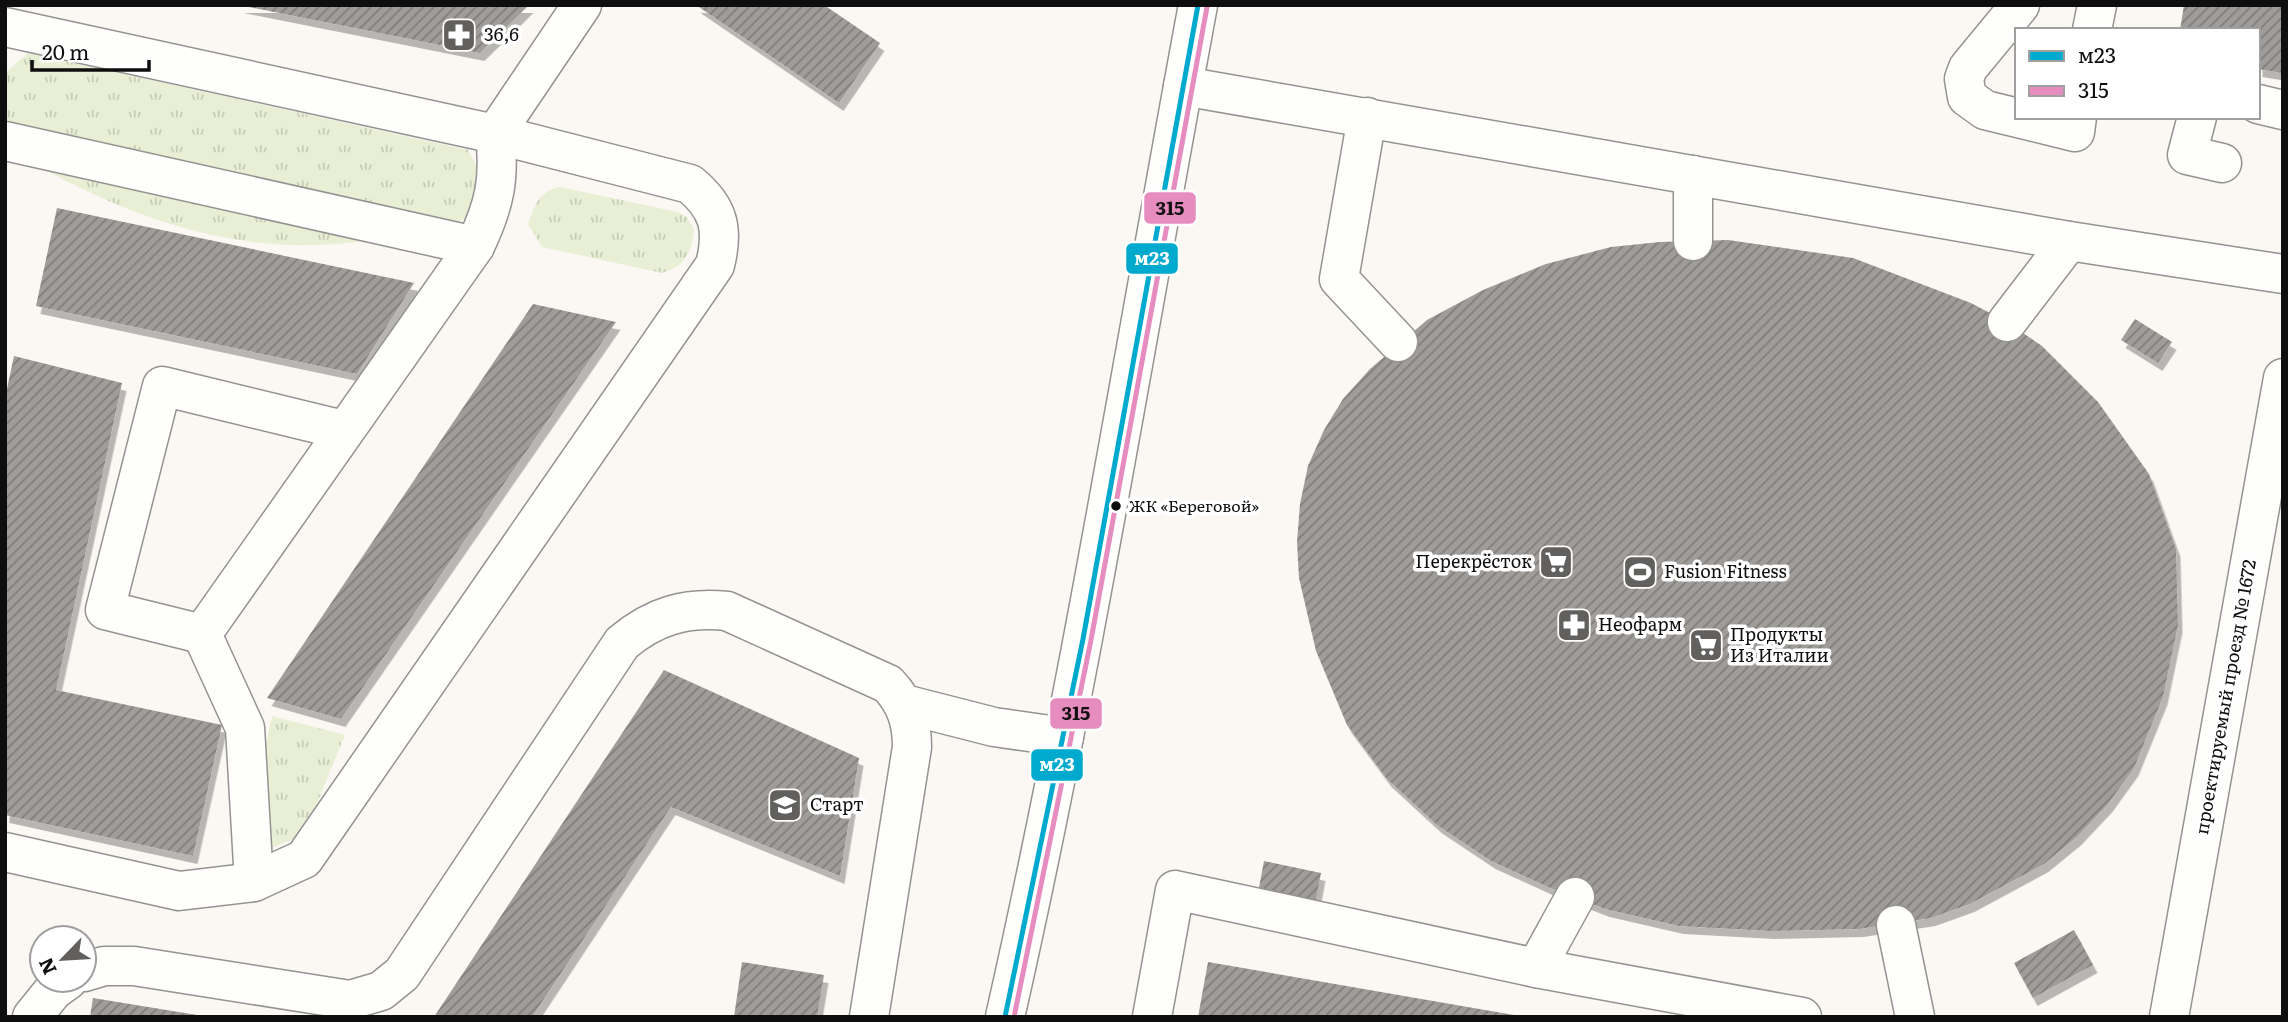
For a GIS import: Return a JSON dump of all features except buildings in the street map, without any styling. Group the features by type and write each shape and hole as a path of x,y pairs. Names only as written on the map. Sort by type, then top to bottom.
{"street":[{"path":"202,634 475,246 491,212 499,170 495,134 582,5"},
{"path":"1005,1017 1040,863 1198,5"},
{"path":"2015,117 1984,110 1968,97 1965,79 1968,68 2020,5"},
{"path":"2092,28 2097,5"},
{"path":"5,27 495,134 690,184 709,200 716,217 720,244 715,265 304,859 254,882 179,891 5,852"},
{"path":"1182,86 2068,241 2283,274"},
{"path":"2260,104 2283,110"},
{"path":"1367,117 1339,279 1398,342"},
{"path":"2021,119 2075,132 2077,119"},
{"path":"2196,119 2187,155 2222,163"},
{"path":"5,141 475,246"},
{"path":"1693,175 1693,241"},
{"path":"2007,322 2068,241"},
{"name":"проектируемый проезд № 1672","path":"2169,1017 2276,456 2283,378"},
{"path":"202,634 105,610 162,386 343,430"},
{"path":"98,968 134,966 350,1000 381,991 402,974 622,643 655,620 677,612 727,611 888,684 904,704 912,730 912,747 869,1017"},
{"path":"202,634 245,728 254,882"},
{"path":"904,704 994,727 1064,737"},
{"path":"1152,1017 1175,890 1536,968 1802,1017"},
{"path":"1536,968 1575,897"},
{"path":"1896,925 1915,1017"},
{"path":"32,1017 51,994"}],"green space":[{"path":"28,53 468,150 480,172 469,216 451,226 15,130 5,116 5,73"},
{"path":"28,160 384,239 323,245 276,244 202,233 130,210"},
{"path":"560,187 678,212 687,217 694,229 689,252 676,267 662,273 542,247 528,224 535,205 542,196"},
{"path":"272,716 345,735 304,835 271,848 257,786"}],"transit line":[{"name":"м23","path":"1005,1017 1083,639 1198,5"},
{"name":"315","path":"1014,1017 1091,640 1207,7"}],"place":[{"name":"36,6","path":"459,35"},
{"name":"ЖК «Береговой»","path":"1116,506"},
{"name":"Перекрёсток","path":"1556,562"},
{"name":"Fusion Fitness","path":"1640,572"},
{"name":"Неофарм","path":"1574,625"},
{"name":"Продукты Из Италии","path":"1706,645"},
{"name":"Старт","path":"785,805"}]}
